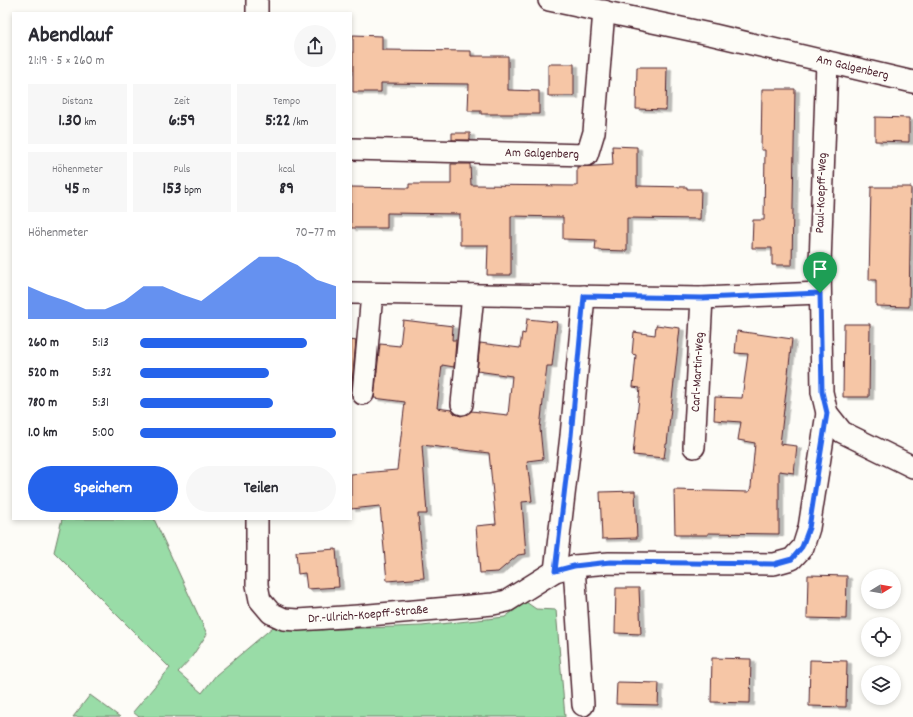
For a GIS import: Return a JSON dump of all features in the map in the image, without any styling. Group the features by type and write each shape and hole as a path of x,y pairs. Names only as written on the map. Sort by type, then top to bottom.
{"street":[{"path":"257,0 257,12"},
{"name":"Am Galgenberg","path":"549,0 604,11 913,82"},
{"name":"Am Galgenberg","path":"352,149 587,155 594,132 604,11"},
{"name":"Paul-Koepff-Weg","path":"827,62 820,293 822,392 827,413 842,432 913,467"},
{"path":"352,293 702,298 820,293"},
{"path":"363,394 372,294"},
{"path":"462,404 473,295"},
{"path":"583,705 564,569 571,436 584,296"},
{"name":"Carl-Martin-Weg","path":"694,447 702,298"},
{"name":"Dr.-Ulrich-Koepff-Straße","path":"257,520 257,585 260,600 271,612 284,619 298,620 344,617 493,604 507,601 564,569 610,562 774,564 792,559 802,547 809,528 827,413"}],"green space":[{"path":"62,520 154,520 207,634 191,658 178,672 202,693 216,675 273,627 287,631 422,626 505,617 526,602 536,609 556,610 565,717 139,717 133,712 170,668 54,552"},
{"path":"90,695 120,717 73,717"}],"building":[{"path":"353,35 382,36 382,50 471,51 471,56 508,56 508,90 539,91 539,114 481,114 481,111 468,111 469,84 381,83 381,92 353,92"},
{"path":"548,64 574,64 574,96 548,96"},
{"path":"637,67 667,67 666,110 636,109"},
{"path":"762,89 795,89 792,265 772,265 772,248 752,248 753,220 764,220 765,150 761,150"},
{"path":"875,117 909,118 909,142 875,141"},
{"path":"452,133 470,133 470,140 452,140"},
{"path":"612,146 637,147 637,186 687,187 687,189 701,189 700,219 627,218 627,251 595,250 596,240 563,239 563,217 511,216 511,275 487,275 488,245 460,245 460,214 387,213 387,228 352,228 352,187 409,188 409,184 451,184 451,164 470,164 471,185 577,186 577,167 613,165"},
{"path":"871,187 911,187 909,307 876,306 876,280 869,280"},
{"path":"527,319 557,322 552,366 547,366 540,428 543,459 527,461 532,501 522,502 526,554 518,555 498,572 480,573 476,526 496,524 489,453 422,445 427,514 418,514 424,578 387,581 380,506 352,509 352,474 397,470 405,402 374,398 380,344 400,346 403,320 453,326 452,340 456,340 454,367 442,365 437,408 452,410 455,414 461,416 471,411 508,415 512,376 477,371 480,343 520,348 522,333 525,334"},
{"path":"844,324 870,324 869,397 843,397"},
{"path":"656,325 680,328 667,444 664,458 633,455 640,388 633,387 636,355 632,354 634,332 655,335"},
{"path":"737,331 792,339 780,444 797,446 794,473 779,471 779,534 708,533 708,535 675,535 674,490 749,492 751,487 755,443 738,440 741,422 714,420 715,397 742,398 748,354 735,353"},
{"path":"352,340 356,341 352,384"},
{"path":"635,491 637,538 602,539 600,492"},
{"path":"336,549 339,587 307,589 305,573 298,574 296,552"},
{"path":"808,575 847,576 846,619 807,618"},
{"path":"616,588 639,588 641,634 615,633"},
{"path":"712,658 751,659 750,703 711,702"},
{"path":"810,660 847,661 846,707 809,706"},
{"path":"617,682 659,683 658,705 616,704"}],"route":[{"path":"820,293 822,392 827,413 809,528 802,547 792,559 774,564 610,562 574,566 555,571 571,436 584,296 702,298 820,293"}]}
